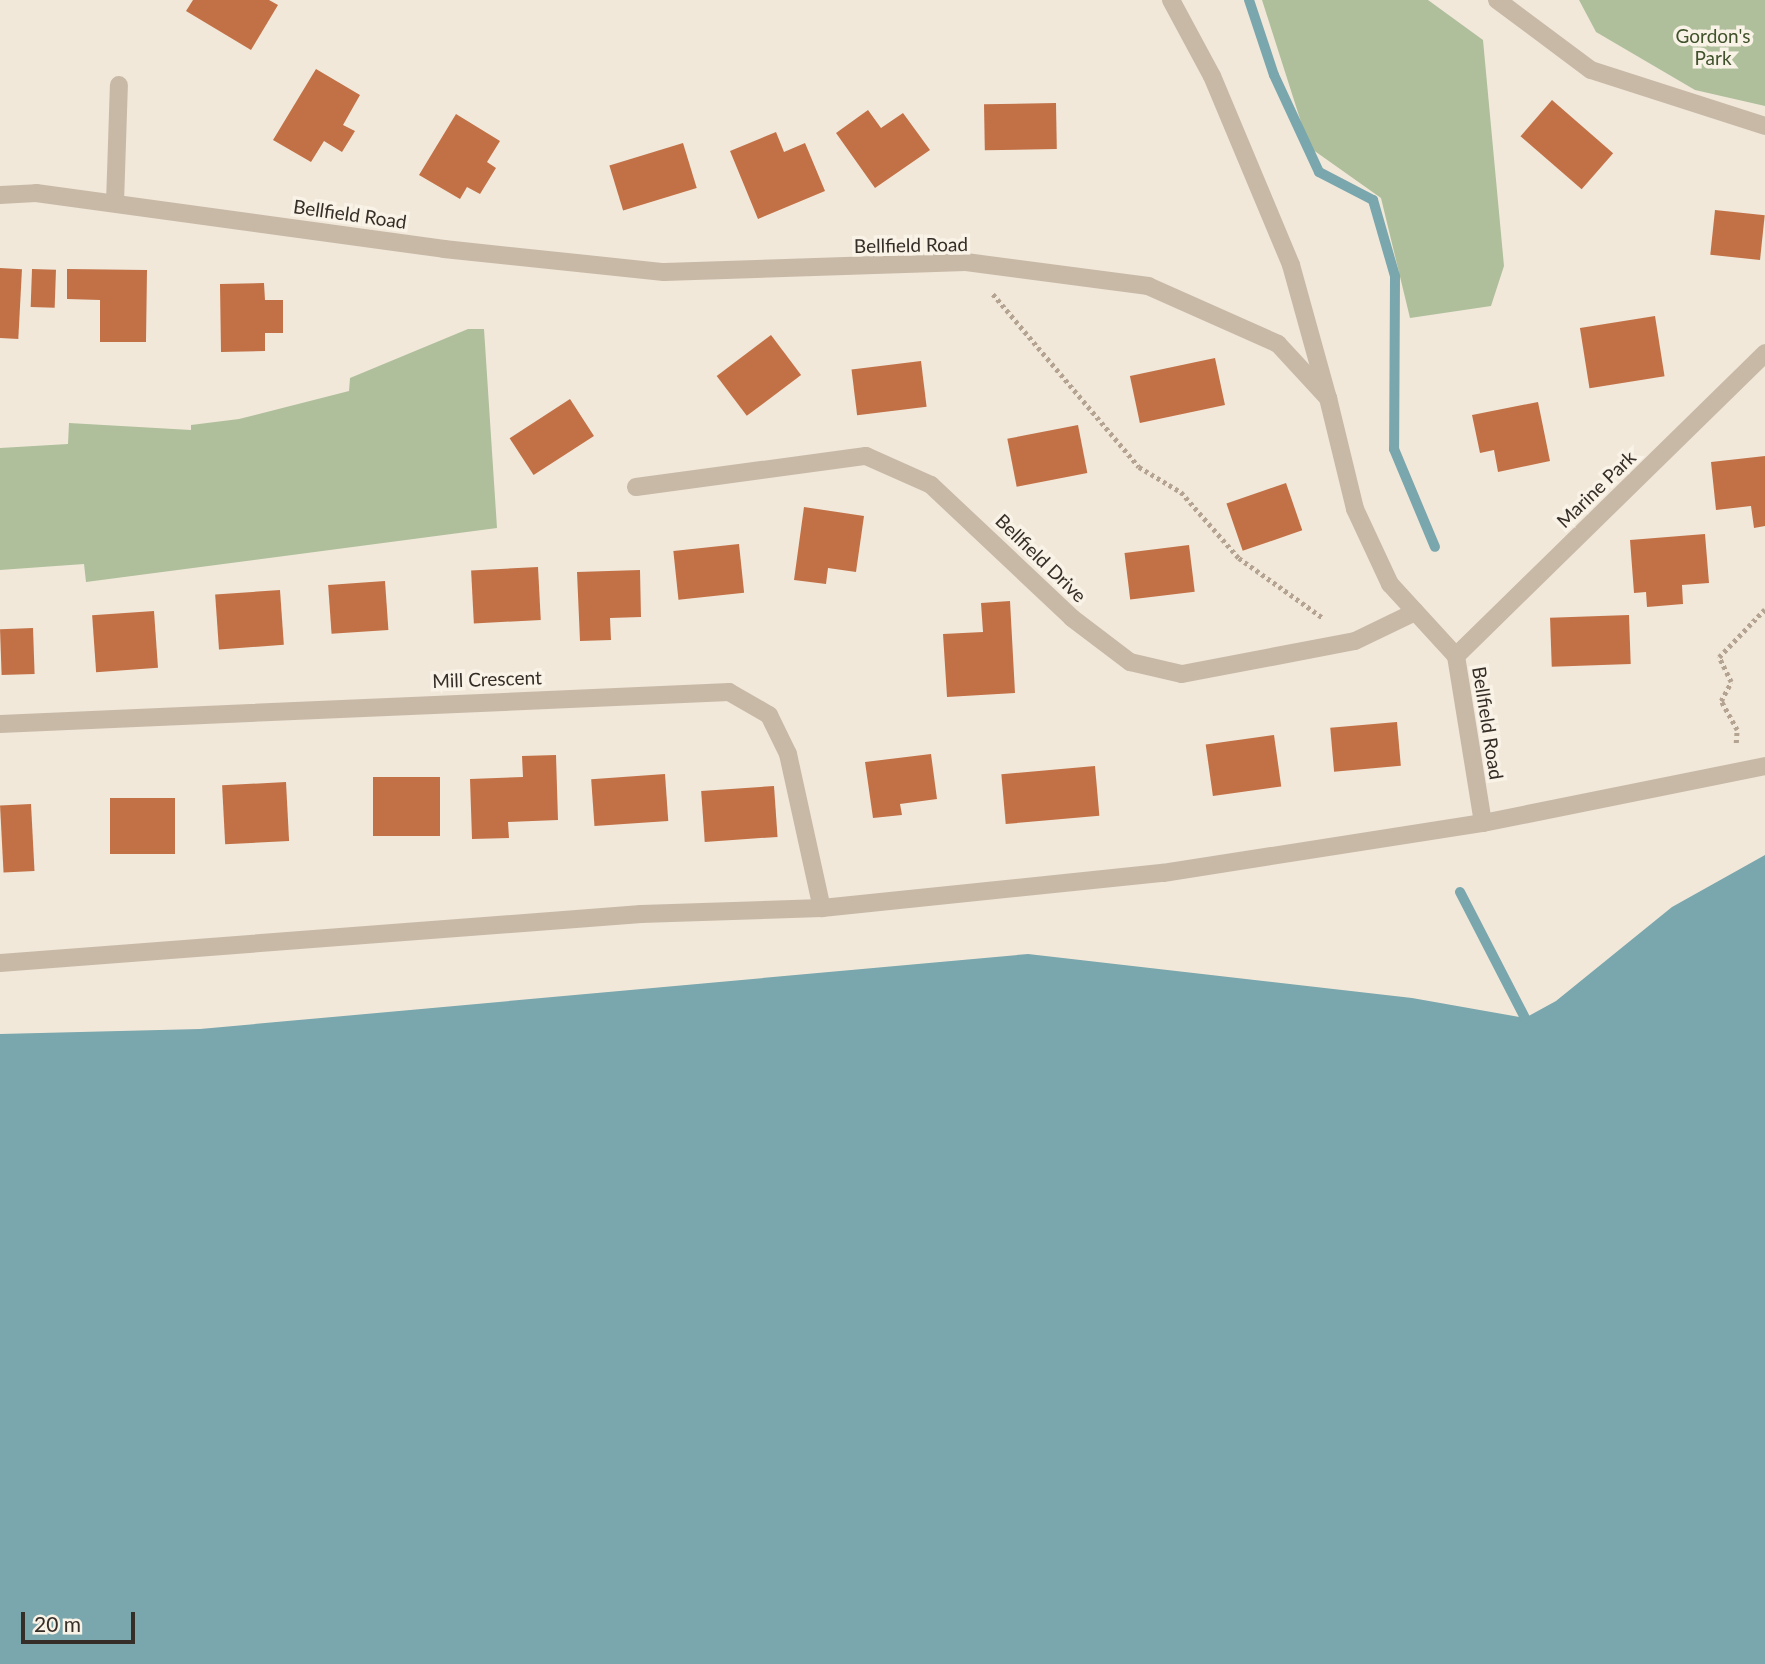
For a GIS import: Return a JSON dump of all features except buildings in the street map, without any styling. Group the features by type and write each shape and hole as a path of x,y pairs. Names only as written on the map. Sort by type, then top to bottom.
{"street":[{"path":"1171,0 1212,76 1291,265 1328,398"},
{"path":"1497,0 1591,70 1765,126"},
{"path":"115,203 119,85"},
{"name":"Bellfield Road","path":"0,195 36,193 664,272 966,262 1148,286 1278,344 1328,398 1355,509 1390,584 1456,656 1483,823"},
{"name":"Marine Park","path":"1456,656 1765,353"},
{"name":"Bellfield Drive","path":"636,487 866,456 931,485 1072,618 1130,662 1182,674 1355,641 1415,611"},
{"name":"Mill Crescent","path":"0,724 729,692 769,715 788,754 822,908"},
{"path":"0,963 641,914 822,908 1163,873 1483,823 1765,766"}],"path":[{"path":"966,262 1139,467 1181,492 1239,558 1355,641"},
{"path":"1733,772 1737,730 1721,701 1731,682 1719,657 1765,609"}],"green space":[{"path":"1262,0 1428,0 1483,40 1504,266 1491,306 1410,318 1381,198 1309,147"},
{"name":"Gordon's Park","path":"1579,0 1765,0 1765,106 1695,90 1596,32"},
{"path":"468,329 484,329 497,528 86,582 84,564 0,570 0,448 68,444 69,423 191,430 191,425 239,419 349,391 350,378"}],"water":[{"path":"1765,855 1765,1664 0,1664 0,1034 200,1029 1028,954 1412,998 1525,1018 1556,1001 1672,907"}],"waterway":[{"path":"1249,0 1274,75 1319,172 1373,200 1395,276 1394,449 1435,547"},
{"path":"1460,892 1525,1018"}]}
